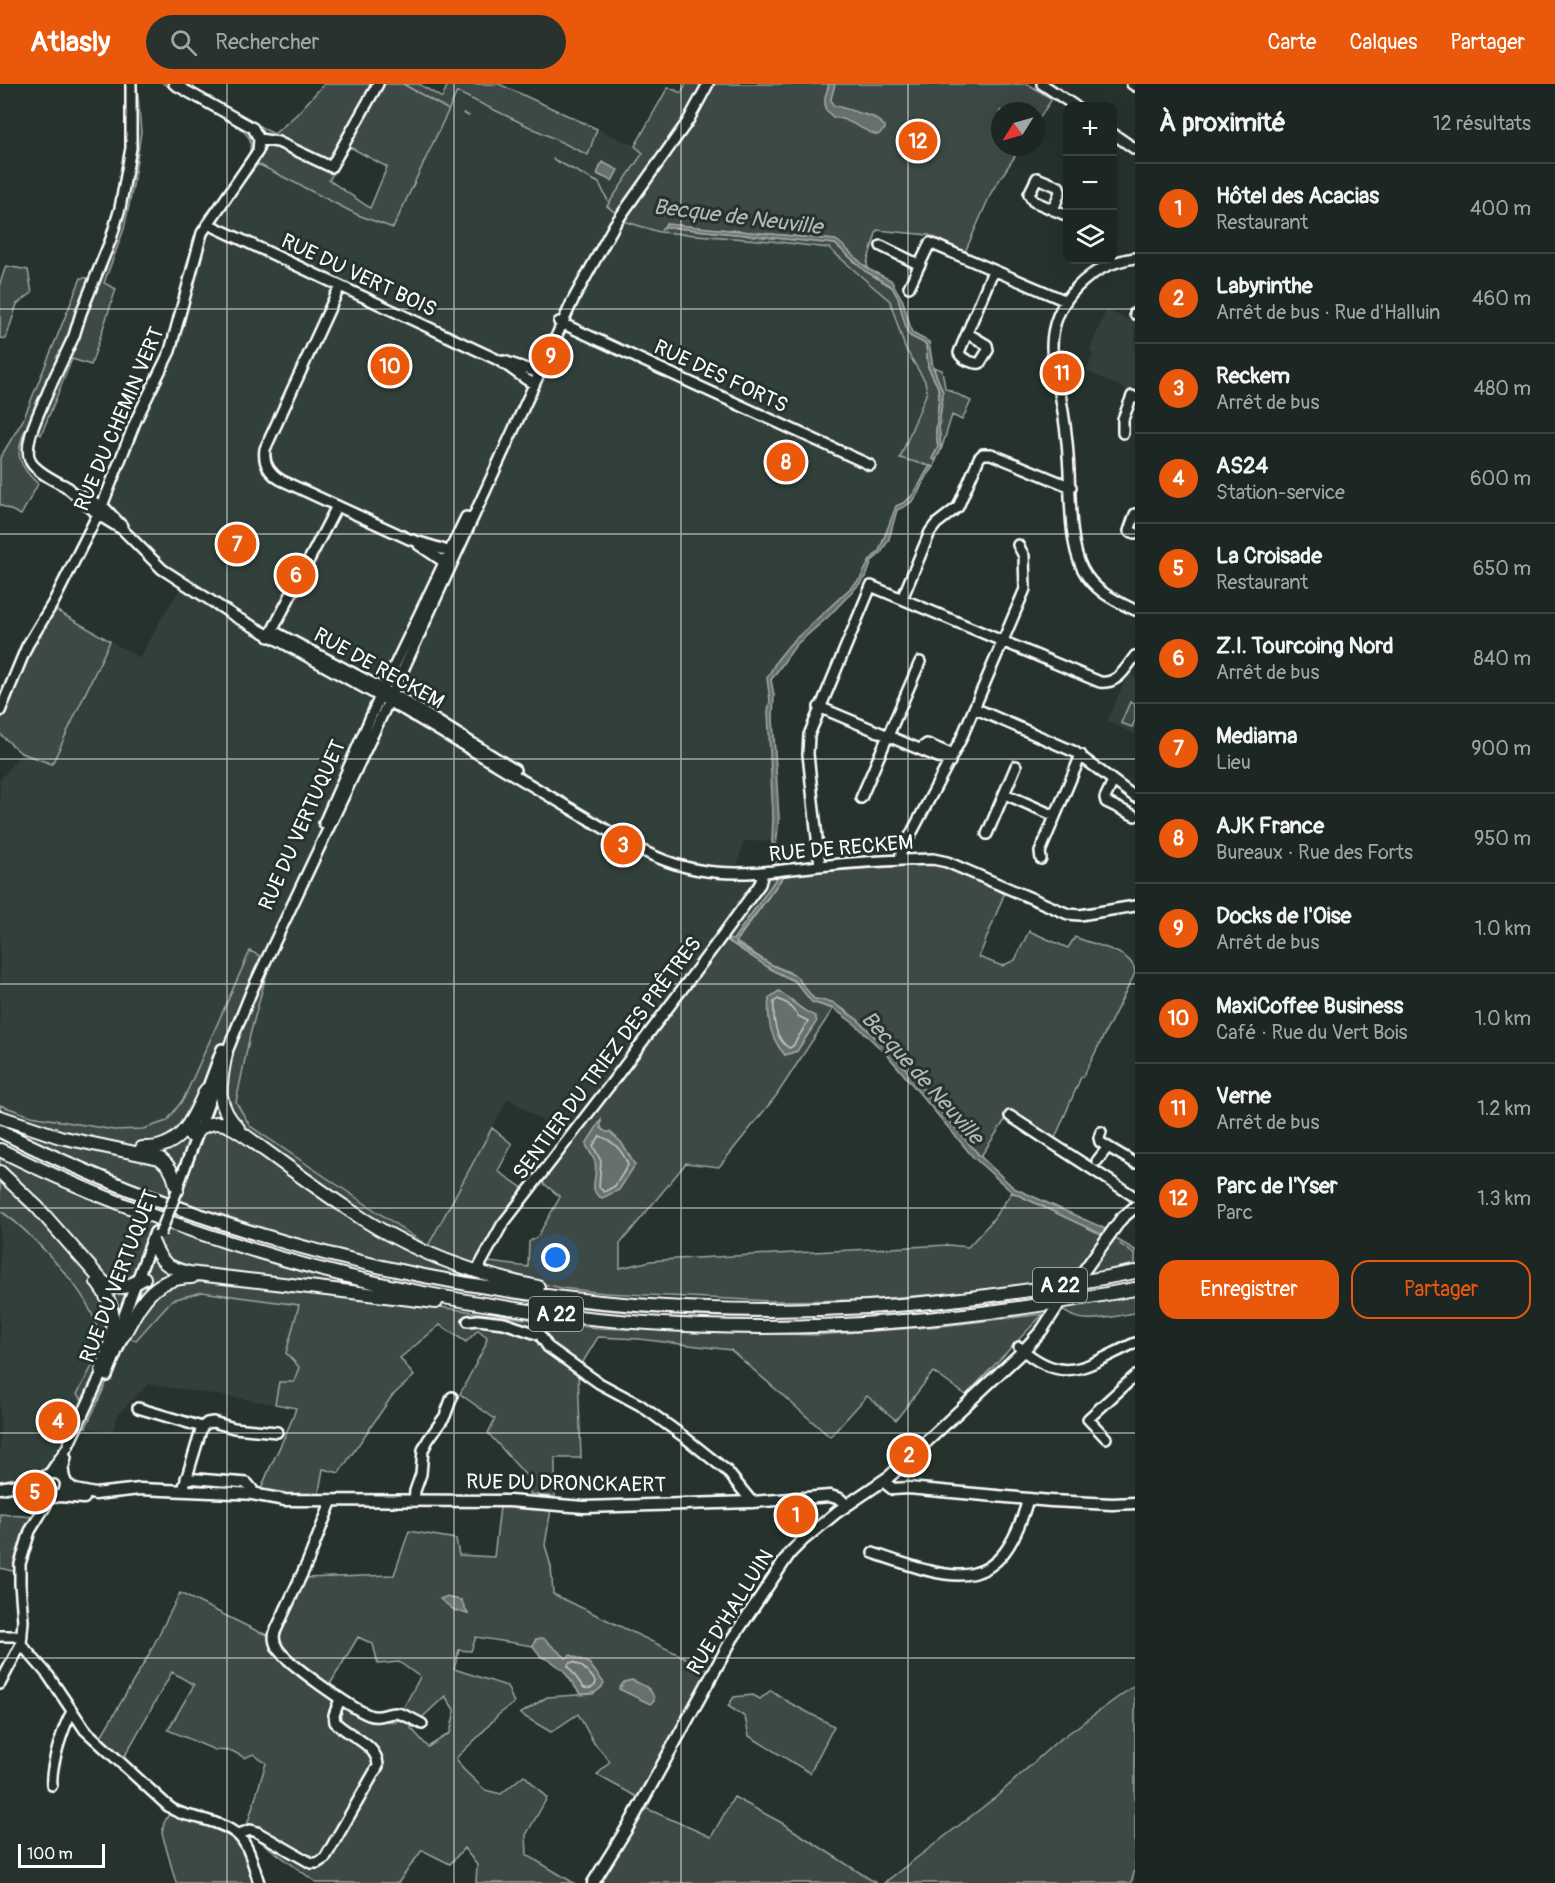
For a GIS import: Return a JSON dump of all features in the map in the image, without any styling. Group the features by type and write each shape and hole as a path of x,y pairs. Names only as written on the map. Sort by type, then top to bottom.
{"highway":[{"path":"226,1053 221,1083 222,1103 231,1121 252,1141"},
{"path":"102,1145 153,1149 169,1143 178,1137 189,1124 206,1090"},
{"path":"0,1117 50,1134 159,1158 168,1165 174,1186"},
{"path":"195,1132 210,1124 221,1124 252,1141 362,1218 392,1236 437,1257 480,1273 521,1284 651,1306"},
{"name":"A 22","path":"0,1131 80,1168 168,1203 320,1252 496,1289 592,1301 651,1306 764,1310 880,1306 985,1296 1135,1272"},
{"name":"A 22","path":"0,1150 81,1187 226,1241 310,1266 406,1289 502,1307 641,1322 742,1326 893,1322 1004,1310 1135,1289"},
{"path":"0,1172 31,1201 105,1284 121,1288 140,1280"},
{"path":"156,1239 164,1263 174,1269 567,1319 641,1322"},
{"path":"67,1243 102,1289 111,1305 114,1318 113,1331 102,1371"},
{"path":"123,1336 144,1300 161,1284 178,1278 224,1277"}],"main road":[{"path":"1083,1272 1092,1260 1112,1243 1135,1209"},
{"name":"RUE D'HALLUIN","path":"593,1883 616,1848 732,1639 777,1572 803,1540 842,1508 888,1478 1021,1349"},
{"path":"0,1488 37,1486 51,1497 59,1496 65,1491 65,1480 57,1473 13,1486"},
{"path":"44,1491 42,1483 47,1475"},
{"path":"888,1478 908,1488 1028,1499 1112,1504 1135,1503"},
{"name":"RUE DU DRONCKAERT","path":"65,1480 75,1490 95,1494 136,1489 183,1490 252,1494 285,1500 523,1502 584,1507 815,1498 829,1501 842,1508"},
{"name":"RUE DU DRONCKAERT","path":"59,1496 104,1499 152,1490"}],"street":[{"name":"RUE DE RECKEM","path":"131,84 132,134 126,187 114,232 81,313 65,345 51,387 28,441 27,455 34,467 100,510 153,561 178,579 271,634 386,695 501,768 556,798 632,845 666,861 714,872 764,873 820,866 933,859 943,861 1068,914 1080,915 1135,906"},
{"path":"174,84 253,128 258,138 278,141 331,167 378,84"},
{"path":"622,208 702,84"},
{"path":"622,208 688,121 708,84"},
{"path":"1042,84 1068,102"},
{"path":"1048,84 1069,102"},
{"path":"1117,136 1135,149"},
{"name":"RUE DU CHEMIN VERT","path":"0,711 30,640 52,603 100,510 136,420 172,345 199,244 208,224 256,155 259,147 258,138"},
{"name":"RUE DU VERTUQUET","path":"195,1132 206,1090 237,1012 452,554 584,265 622,208"},
{"path":"1053,210 1063,214"},
{"name":"RUE DU VERT BOIS","path":"208,224 496,359 536,372"},
{"path":"909,287 930,243 1066,301"},
{"path":"880,246 920,265"},
{"path":"1117,261 1135,258"},
{"path":"1103,264 1082,282 1066,301 1056,324 1052,346 1067,446 1075,547 1083,569 1102,592 1135,610"},
{"path":"967,333 993,270"},
{"path":"340,286 265,449 264,457 268,469 277,478 337,506 409,539 452,554"},
{"name":"RUE DES FORTS","path":"559,322 870,465"},
{"name":"RUE DU VERT BOIS","path":"496,359 531,383"},
{"path":"1123,433 1123,419 1132,396 1135,398"},
{"path":"902,599 930,532 936,524 958,507 979,458 983,454 991,454 1071,487"},
{"path":"271,634 337,506"},
{"path":"1135,514 1129,531 1135,534"},
{"path":"409,539 447,564"},
{"path":"900,860 901,853 952,758 1026,586 1024,556 1018,545"},
{"path":"820,866 808,749 809,735 871,586 1104,683 1118,678 1135,656"},
{"path":"861,798 920,662"},
{"name":"RUE DU VERTUQUET","path":"47,1475 67,1448 102,1371 140,1280 174,1186 252,990 386,695"},
{"path":"819,707 920,749 952,758"},
{"path":"974,708 1081,755 1135,797"},
{"path":"1041,859 1040,852 1081,755"},
{"path":"987,834 1016,766"},
{"path":"1113,781 1105,798 1106,802 1135,816"},
{"path":"1005,794 1055,816"},
{"name":"SENTIER DU TRIEZ DES PRÊTRES","path":"480,1265 502,1225 712,949 760,884 764,873"},
{"path":"1010,1116 1135,1197"},
{"path":"1101,1132 1100,1142 1135,1163"},
{"path":"1097,1161 1108,1147"},
{"name":"RUE DU VERTUQUET","path":"65,1480 64,1462 104,1383 123,1336 140,1280"},
{"path":"468,1321 504,1323 540,1335 548,1347 606,1387 640,1405 683,1436 727,1471 752,1502"},
{"path":"1021,1349 1047,1367 1069,1371 1135,1343"},
{"path":"1106,1438 1089,1419 1135,1376"},
{"path":"414,1501 421,1474 423,1450 445,1416 452,1397"},
{"path":"138,1408 202,1427"},
{"path":"183,1490 202,1427 207,1423 277,1432"},
{"path":"186,1478 247,1483 252,1489 252,1494"},
{"path":"0,1684 22,1640 20,1564 28,1535 45,1507 44,1491"},
{"path":"34,1523 44,1517 59,1496"},
{"path":"873,1553 924,1570 959,1575 978,1572 996,1562 1007,1551 1028,1499"},
{"path":"332,1500 311,1555 274,1638 277,1648 340,1699 371,1716 399,1714 422,1724"},
{"path":"0,1636 22,1640 92,1737 171,1809 219,1823 239,1834 249,1849 259,1883"},
{"path":"239,1834 250,1830 257,1832 311,1863 318,1863 325,1858 378,1766 378,1758 373,1751 335,1722 334,1715 340,1699"},
{"path":"52,1785 52,1773 72,1712"}],"shaded area":[{"path":"126,84 137,84 141,132 124,229 104,283 116,289 91,365 72,359 41,435 26,428 22,437 19,452 22,465 38,484 21,515 0,505 0,458 23,420 81,278 90,278 115,217 126,168 128,117"},
{"path":"164,84 181,84 274,134 297,114 324,84 419,84 442,98 448,84 499,84 597,129 588,155 457,92 393,228 358,215 258,164 219,215 203,244 180,333 138,423 121,476 112,472 133,417 171,334 196,233 202,220 241,171 250,150 250,140 237,126","holes":["350,147 387,167 370,208 329,180"]},
{"path":"686,84 1028,84 1052,99 1045,110 1045,102 991,102 991,156 1015,156 992,191 965,252 929,235 877,230 867,263 868,269 835,240 666,224 666,227 835,244 865,271 892,287 898,298 910,336 926,344 928,367 938,387 936,432 938,447 932,459 936,460 934,467 900,458 927,392 925,381 905,348 890,301 829,248 659,232 627,222 607,206 643,153 635,146 668,87 681,93"},
{"path":"457,91 588,155 597,129 635,146 643,153 607,205 627,222 659,232 829,248 890,301 905,348 925,381 927,393 900,458 930,466 914,495 892,513 879,552 871,557 860,579 790,644 777,660 767,685 770,701 768,711 772,841 744,841 733,878 756,876 752,888 566,1136 508,1098 429,1246 250,1126 236,1102 250,1035 250,951 184,1098 167,1121 143,1129 114,1130 31,1116 0,1105 0,780 21,753 52,764 110,641 140,658 181,588 138,555 120,535 99,523 116,491 138,423 180,333 203,244 219,215 258,164 358,215 393,228"},
{"path":"6,266 28,270 32,293 17,304 6,339 0,338 0,283"},
{"path":"1106,310 1135,322 1135,393 1086,371 1093,355 1090,350"},
{"path":"933,367 942,370 945,388 971,401 962,420 952,415 941,450 939,427 943,392"},
{"path":"52,608 110,641 52,764 21,753 0,734 0,718 35,638"},
{"path":"1128,674 1135,677 1135,734 1107,721"},
{"path":"1130,702 1135,704 1135,720 1132,727 1121,723"},
{"path":"936,864 1005,892 979,957 1002,966 1015,960 1029,931 1068,948 1075,937 1120,954 1133,965 1135,973 1081,1077 1053,1143 1009,1114 981,1156 979,1155 899,1061 858,1020 825,1000 814,999 789,972 770,964 736,942 785,874"},
{"path":"778,874 733,940 726,939 774,971 795,981 812,1002 833,1009 776,1096 719,1167 686,1163 620,1244 620,1268 651,1261 676,1259 948,1245 968,1247 991,1222 1012,1192 1116,1239 1135,1250 1135,1264 1048,1282 864,1300 770,1301 605,1293 561,1288 484,1270 482,1280 358,1254 236,1219 117,1176 0,1126 0,1105 31,1116 114,1130 143,1129 167,1121 184,1098 250,951 270,961 250,1035 236,1102 250,1126 428,1246 492,1128 512,1144 498,1171 524,1189 496,1231 481,1261 528,1267 529,1242 538,1236 560,1197 541,1181 583,1116 752,888 756,876","holes":["792,1000 802,1011 805,1037 797,1051 785,1055 778,1045"]},
{"path":"0,1157 108,1205 256,1258 388,1291 387,1299 480,1313 597,1328 815,1335 942,1326 1043,1314 966,1395 933,1372 896,1420 867,1396 830,1437 731,1350 639,1339 598,1337 578,1370 581,1458 555,1458 555,1497 530,1494 530,1480 488,1433 495,1419 460,1394 485,1346 487,1337 478,1330 466,1342 440,1325 400,1358 414,1376 392,1396 339,1473 323,1469 317,1503 257,1501 265,1477 296,1408 275,1404 279,1382 294,1382 299,1367 286,1353 299,1305 202,1292 172,1300 136,1340 127,1338 86,1427 74,1424 85,1402 77,1394 97,1353 99,1339 96,1326 81,1294 60,1268 22,1228 0,1211"},
{"path":"0,1211 13,1219 56,1265 86,1302 94,1319 99,1339 97,1355 77,1394 85,1402 46,1469 22,1480 0,1483"},
{"path":"202,1292 300,1305 286,1353 299,1367 294,1382 279,1382 275,1404 148,1384 118,1414 112,1433 86,1427 127,1338 136,1340 172,1300"},
{"path":"1135,1295 1135,1313 1086,1319 1077,1318 1061,1308"},
{"path":"500,1507 551,1509 545,1545 551,1567 553,1594 709,1669 639,1798 597,1775 610,1761 594,1743 578,1714 551,1732 520,1714 547,1697 593,1694 602,1687 567,1658 536,1639 533,1646 476,1637 471,1651 459,1650 454,1669 507,1686 514,1703 498,1715 456,1758 463,1769 485,1790 501,1794 524,1775 547,1798 526,1835 527,1855 574,1883 476,1883 477,1865 464,1848 450,1864 422,1850 398,1883 317,1883 242,1828 248,1822 266,1763 253,1754 245,1758 232,1751 215,1750 168,1730 194,1685 172,1672 123,1759 100,1738 147,1658 180,1593 271,1636 304,1578 394,1575 409,1531 456,1539 459,1555 494,1557","holes":["358,1637 373,1644 378,1664 399,1662 420,1677 396,1722 378,1720 326,1691","445,1696 455,1711 450,1733 428,1747 411,1728"]},
{"path":"0,1514 33,1517 20,1545 16,1572 0,1568"},
{"path":"1135,1685 1135,1870 1131,1883 884,1883 996,1797 1055,1743"},
{"path":"771,1690 790,1703 834,1726 810,1773 749,1736 745,1717 728,1706 734,1697 753,1695 760,1699"},
{"path":"734,1797 782,1823 876,1883 599,1883 643,1807 711,1837"},
{"path":"169,1814 210,1823 229,1832 242,1846 253,1883 176,1883 162,1833"}],"water":[{"path":"829,84 835,84 831,99 833,105 873,117 885,126 885,129 878,135 833,117 825,109 825,97"},
{"path":"602,162 618,170 612,181 597,174"},
{"path":"666,224 835,240 868,269 891,280 903,301 912,333 929,342 933,367 943,392 939,427 941,450 936,460 932,459 938,447 936,432 938,387 928,367 926,344 907,332 898,298 892,287 865,271 835,244 667,227 662,229"},
{"path":"930,466 934,467 915,498 897,510 889,539 881,553 872,561 866,577 828,617 796,645 771,680 774,695 773,718 779,819 776,846 780,865 775,866 772,841 768,711 770,701 767,678 777,660 790,644 860,579 870,560 879,551 896,506 913,495"},
{"path":"785,874 736,940 736,944 796,976 814,999 832,1002 858,1020 899,1061 979,1155 1014,1188 1106,1229 1103,1235 1012,1192 973,1157 889,1057 856,1025 834,1009 812,1002 795,981 774,971 725,939 733,940 778,876"},
{"path":"779,991 815,1016 817,1021 797,1051 785,1055 776,1042 769,1021 769,998"},
{"path":"601,1120 601,1128 610,1132 621,1142 635,1165 619,1190 602,1198 595,1191 596,1167 586,1144"},
{"path":"445,1597 461,1600 468,1614 454,1610 440,1599"},
{"path":"543,1638 566,1658 571,1655 589,1663 604,1683 602,1687 594,1693 580,1694 564,1671 541,1657 533,1646 536,1639"},
{"path":"632,1680 650,1690 654,1701 650,1704 619,1689 624,1682"}],"waterway":[{"name":"Becque de Neuville","path":"403,84 447,109"},
{"name":"Becque de Neuville","path":"463,113 469,116"},
{"name":"Becque de Neuville","path":"357,130 361,123"},
{"name":"Becque de Neuville","path":"553,159 599,183 609,203"},
{"name":"Becque de Neuville","path":"1120,1244 1135,1255"}],"place":[{"name":"Parc de l'Yser","path":"918,141"},
{"name":"Docks de l'Oise","path":"551,356"},
{"name":"MaxiCoffee Business","path":"390,366"},
{"name":"Verne","path":"1062,373"},
{"name":"AJK France","path":"786,462"},
{"name":"Mediama","path":"237,544"},
{"name":"Z.I. Tourcoing Nord","path":"296,575"},
{"name":"Reckem","path":"623,845"},
{"name":"AS24","path":"58,1421"},
{"name":"Labyrinthe","path":"909,1455"},
{"name":"La Croisade","path":"35,1492"},
{"name":"Hôtel des Acacias","path":"796,1515"}]}
